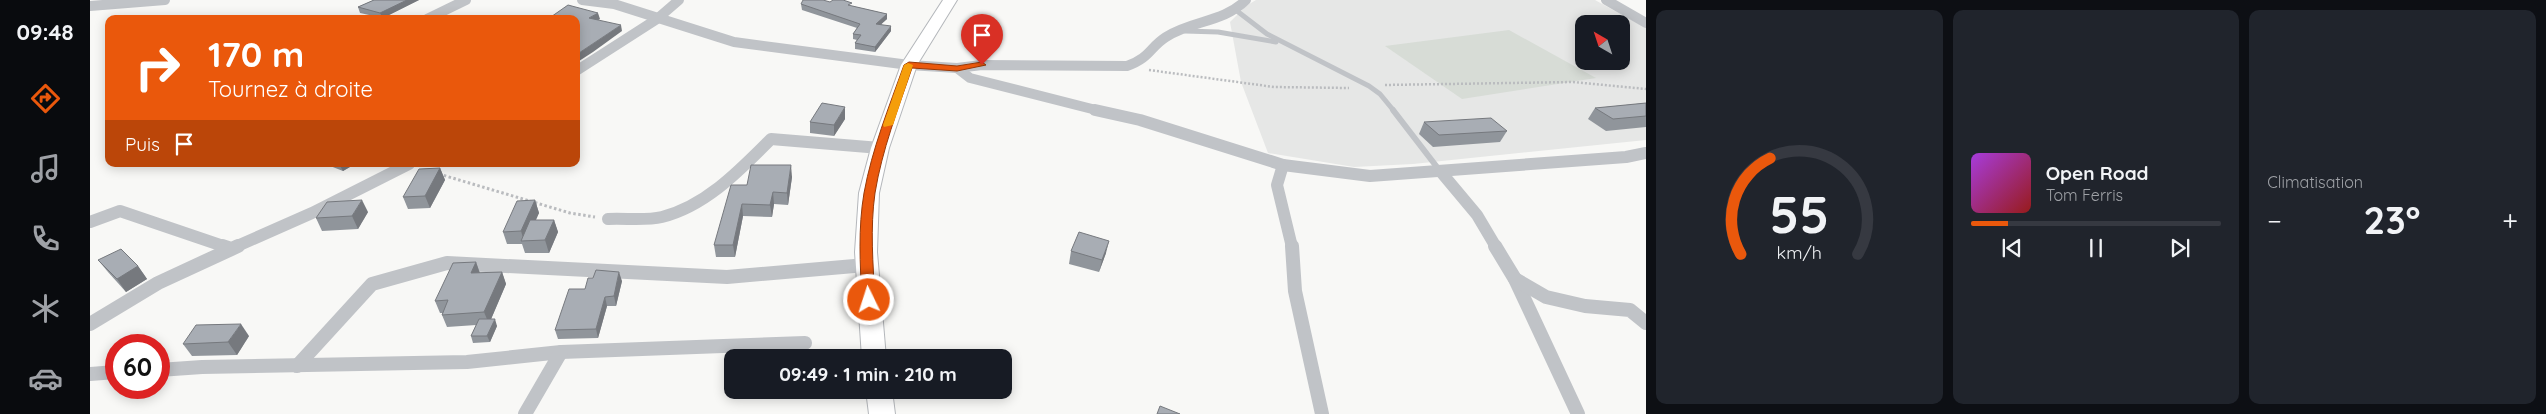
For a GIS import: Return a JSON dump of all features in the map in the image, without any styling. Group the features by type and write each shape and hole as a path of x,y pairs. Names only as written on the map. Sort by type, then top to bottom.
{"main road":[{"path":"873,349 866,264 869,193 880,148 909,65 950,0"},
{"path":"880,399 882,414"}],"street":[{"path":"90,6 164,0"},
{"path":"435,15 466,0"},
{"path":"582,0 614,4 734,42 909,65 957,68 982,65 1126,66 1143,61 1166,38 1237,11 1246,0"},
{"path":"580,68 657,19 679,0"},
{"path":"1606,0 1646,23"},
{"path":"957,68 970,78 1072,106 1140,120 1283,165 1370,176 1626,157 1646,153"},
{"path":"608,219 662,218 690,205 734,176 771,139 880,148"},
{"path":"1283,165 1277,185 1292,246 1295,291 1322,414"},
{"path":"90,324 119,303 228,248 325,208 403,167"},
{"path":"1441,172 1477,214 1515,280 1578,414"},
{"path":"90,222 120,211 228,248"},
{"path":"297,366 372,284 447,263 727,277 866,264"},
{"path":"1515,280 1546,297 1585,306 1630,310 1646,322"},
{"path":"170,369 467,362 561,352 805,343"},
{"path":"525,414 561,352"},
{"path":"90,374 105,373"}],"lane":[{"path":"1237,11 1267,34 1369,86 1380,94 1427,152 1434,166 1441,172"},
{"path":"1180,32 1190,30 1236,34 1289,46"}],"path":[{"path":"436,173 570,213 608,219"}],"shaded area":[{"path":"1256,0 1595,0 1622,15 1575,15 1575,70 1630,70 1630,19 1646,28 1646,140 1413,164 1354,167 1268,153 1241,82 1230,22 1246,6"},
{"path":"1509,30 1575,66 1575,70 1582,70 1596,78 1462,99 1385,46"}],"building":[{"path":"374,0 407,0 380,13 358,7"},
{"path":"803,0 830,2 833,0 843,0 852,3 848,5 887,14 876,24 891,26 875,47 855,43 861,35 853,34 860,24 801,4"},
{"path":"568,5 598,13 589,18 621,25 580,52 580,15 554,15"},
{"path":"822,103 845,107 834,125 810,122"},
{"path":"1646,103 1646,116 1613,119 1595,108"},
{"path":"1491,118 1507,131 1439,135 1424,122"},
{"path":"751,165 791,165 787,193 773,192 770,205 742,204 733,245 714,245 731,185 747,185"},
{"path":"440,168 425,196 403,197 419,169"},
{"path":"362,200 352,216 316,218 327,202"},
{"path":"535,200 521,231 503,232 517,201"},
{"path":"530,220 554,220 545,240 521,241"},
{"path":"1079,232 1109,241 1102,260 1071,251"},
{"path":"121,249 138,266 117,279 98,260"},
{"path":"476,262 471,273 502,272 484,312 442,315 448,300 435,301 453,263"},
{"path":"596,270 619,272 614,296 605,297 596,329 555,330 569,289 585,289 588,278 593,278"},
{"path":"479,319 495,319 487,336 471,336"},
{"path":"241,324 228,342 183,344 196,325"},
{"path":"1160,406 1180,414 1157,414"}],"slow traffic":[{"path":"888,125 908,65"}],"route":[{"path":"869,300 866,252 869,193 880,148 909,65 957,68 982,65"}]}
